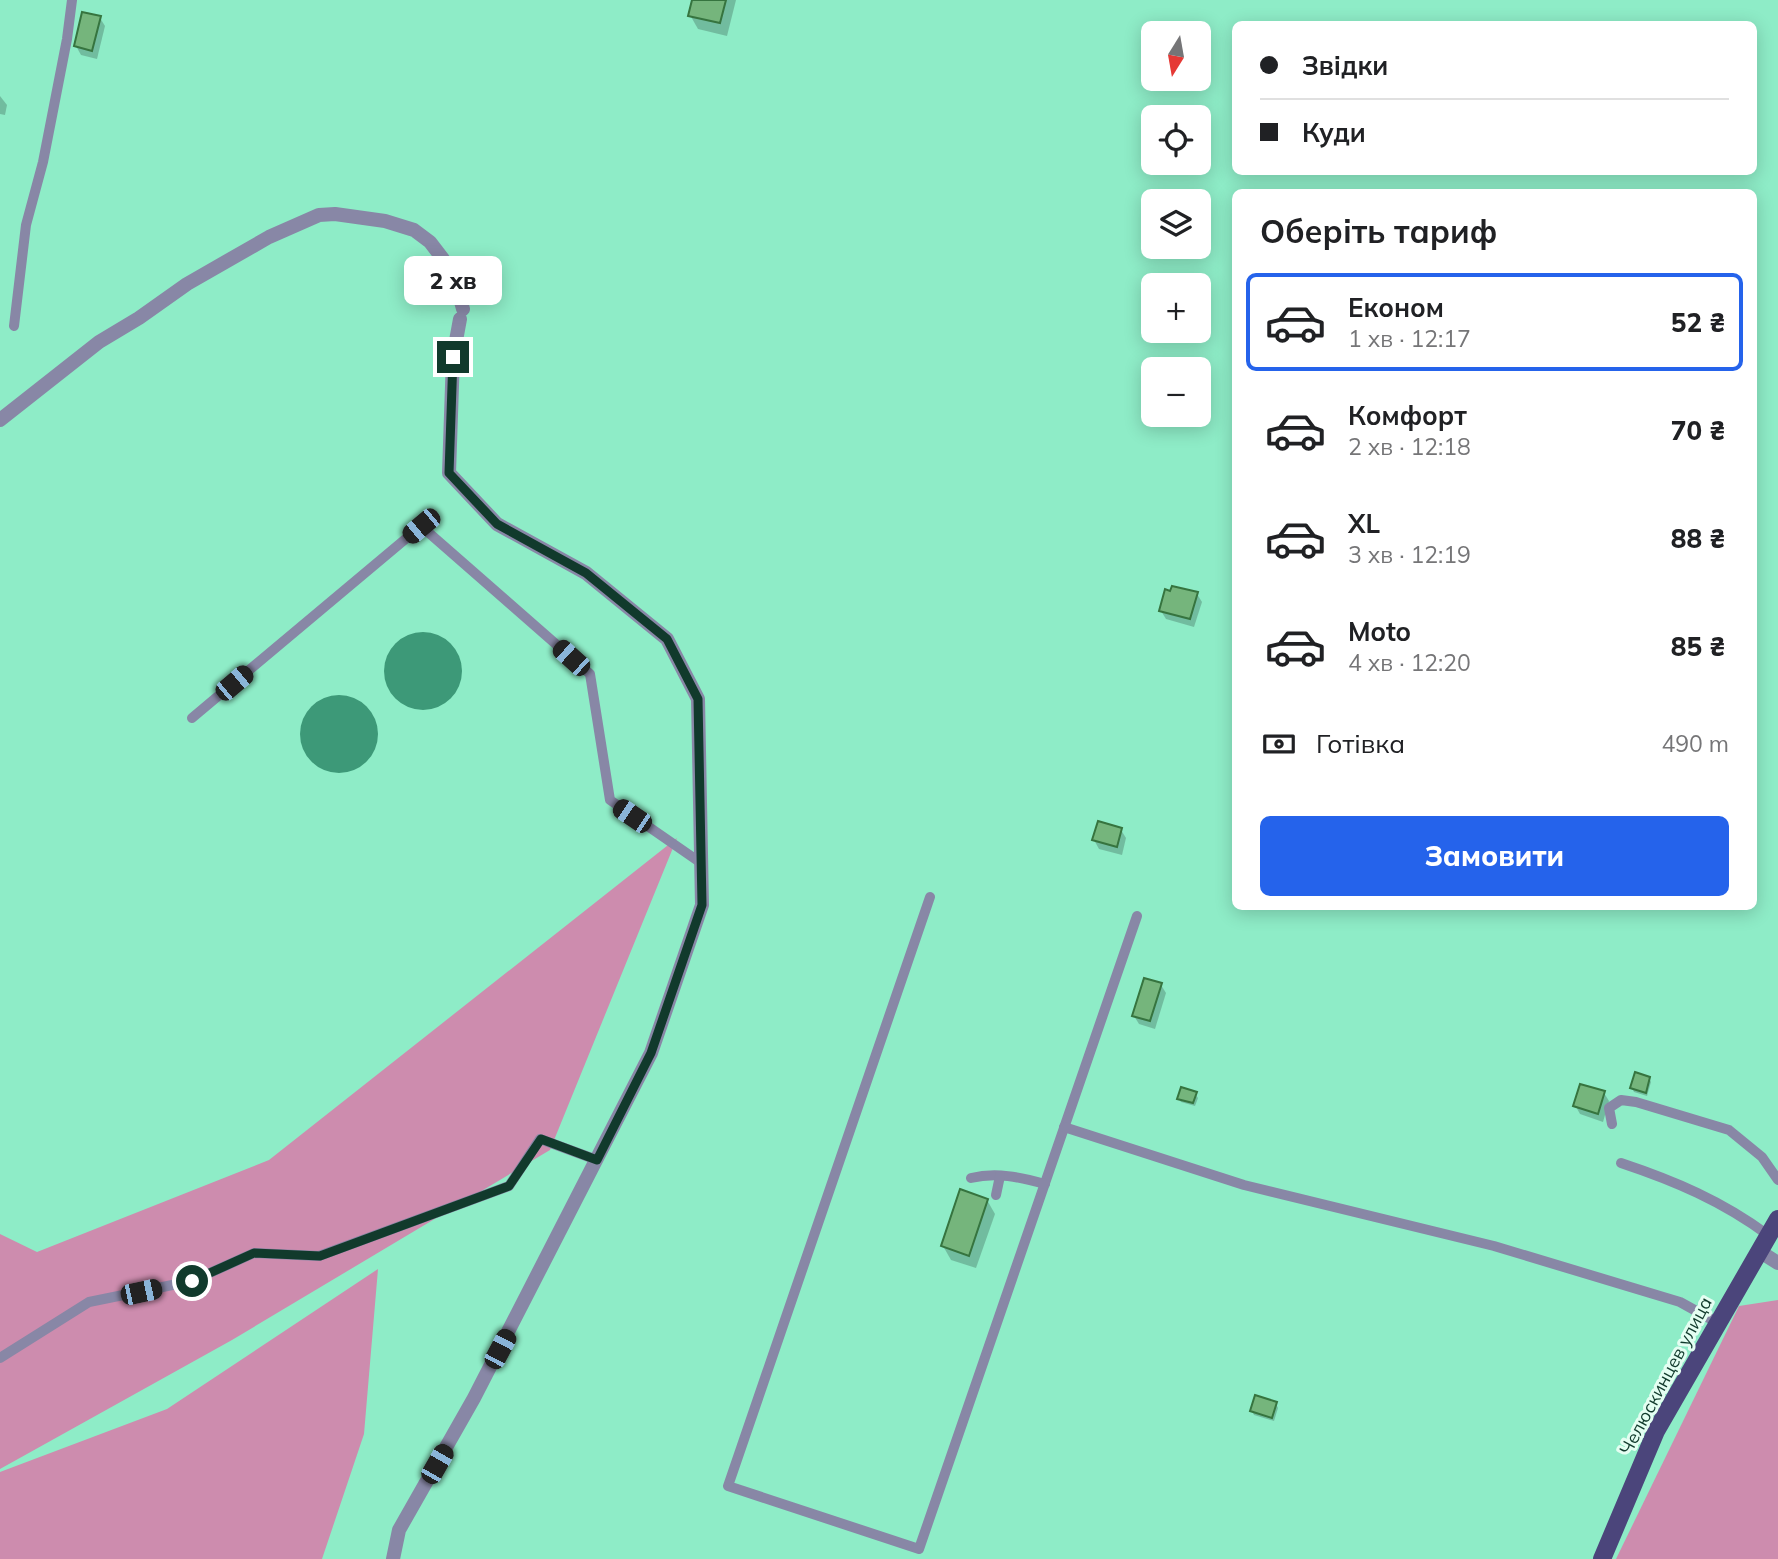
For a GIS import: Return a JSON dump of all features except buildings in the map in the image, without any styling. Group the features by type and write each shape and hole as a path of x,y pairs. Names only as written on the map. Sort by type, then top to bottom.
{"main road":[{"name":"Челюскинцев улица","path":"1602,1559 1656,1431 1778,1219"}],"street":[{"path":"0,420 99,342 187,284 269,237 319,215 335,214 386,221 414,230 430,242 443,259 456,283 462,314 453,357 449,473 497,524 586,573 667,639 698,699 702,905 651,1053 474,1398 399,1530 393,1559"},
{"path":"1759,1251 1778,1263"}],"lane":[{"path":"14,326 26,225 43,162 72,0"},
{"path":"192,718 421,526 590,674 610,800 701,863"},
{"path":"930,897 728,1486 919,1549 1137,916"},
{"path":"1612,1124 1609,1108 1620,1100 1636,1102 1729,1130 1762,1157 1778,1180"},
{"path":"1064,1127 1244,1185 1494,1246 1680,1302 1718,1323"},
{"path":"0,1359 89,1302 192,1281 254,1253 320,1256 509,1186 541,1139 597,1160"},
{"path":"1620,1163 1672,1180 1737,1212 1768,1235"},
{"path":"971,1178 983,1175 1016,1176 1045,1184"},
{"path":"996,1195 1000,1176"}],"shaded area":[{"path":"423,632 438,635 451,643 459,656 462,671 459,686 451,699 438,707 423,710 408,707 395,699 387,686 384,671 387,656 395,643 408,635"},
{"path":"339,695 354,698 371,712 378,734 375,749 361,766 339,773 324,770 307,756 300,734 303,719 317,702"},
{"path":"677,838 550,1150 232,1340 0,1469 0,1234 37,1252 269,1160"},
{"path":"378,1269 364,1434 322,1559 0,1559 0,1472 167,1409"},
{"path":"1778,1300 1778,1559 1616,1559 1739,1306"}],"route":[{"path":"192,1281 254,1253 320,1256 509,1186 541,1139 597,1160 651,1053 702,905 698,699 667,639 586,573 497,524 449,473 453,357"}]}
